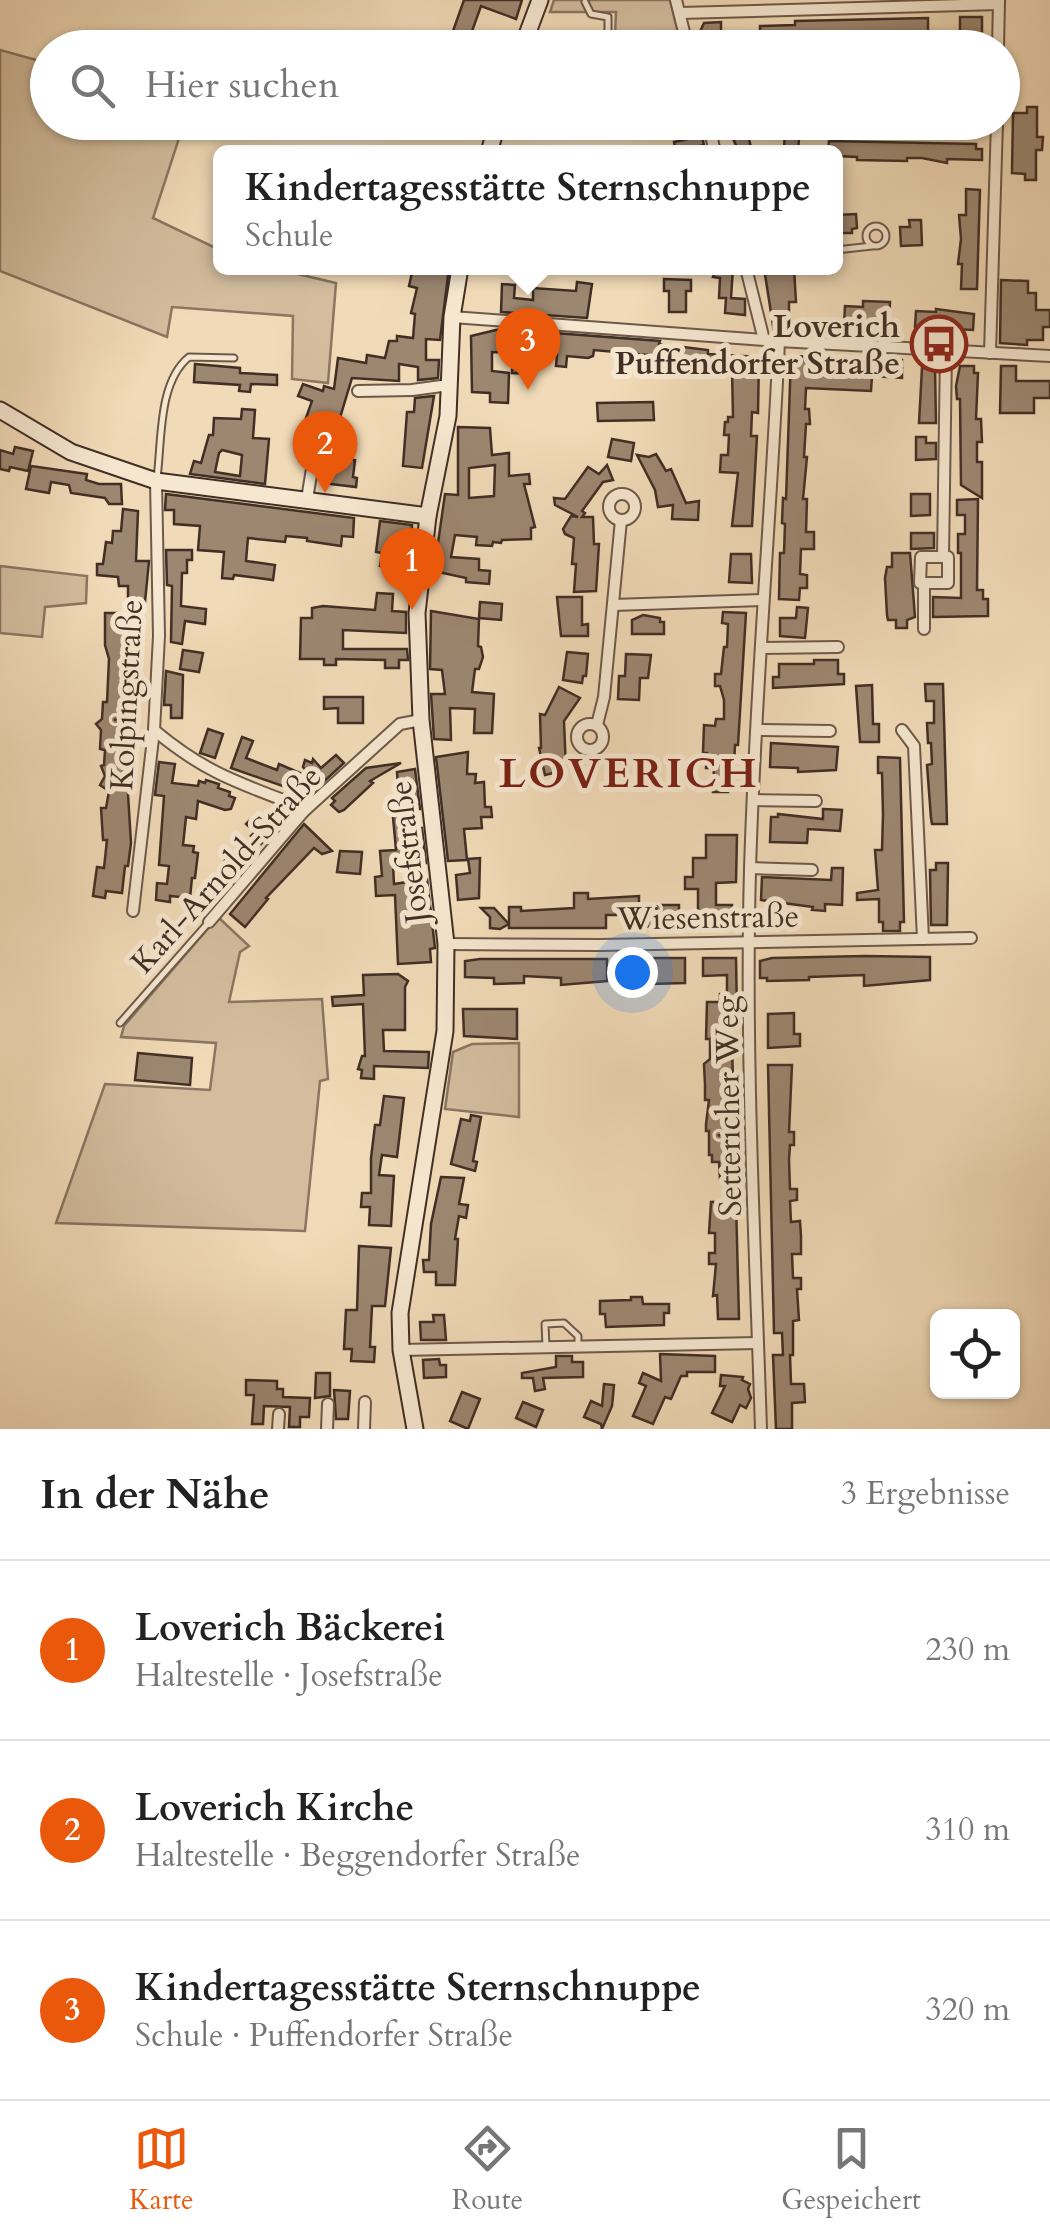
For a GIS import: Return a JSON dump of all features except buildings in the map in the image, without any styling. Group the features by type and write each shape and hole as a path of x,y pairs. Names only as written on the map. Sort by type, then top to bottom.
{"street":[{"path":"529,30 540,0"},
{"path":"676,0 684,30"},
{"path":"680,14 782,5 999,2 998,30"},
{"path":"990,354 997,140"},
{"name":"Josefstraße","path":"415,1429 401,1350 402,1288 444,1047 446,944 420,720 417,613 428,516 448,416 452,317 459,275"},
{"path":"748,275 764,340"},
{"path":"452,317 1050,356"},
{"name":"Settericher Weg","path":"761,1429 750,868 779,341"},
{"path":"943,557 946,351"},
{"path":"358,391 412,390 449,384"},
{"path":"0,410 71,452 156,481 428,516"},
{"path":"307,499 316,445"},
{"name":"Kolpingstraße","path":"134,910 154,730 159,636 156,481"},
{"path":"597,725 604,697 621,520"},
{"path":"921,557 948,557 948,583 924,584 920,583 921,557"},
{"path":"924,584 924,629"},
{"path":"613,605 762,600"},
{"path":"761,648 838,647"},
{"name":"Karl-Arnold-Straße","path":"209,922 304,811 400,724 420,720"},
{"path":"154,730 186,757 220,776 304,811"},
{"path":"756,730 830,731"},
{"path":"902,730 914,746 923,939"},
{"path":"753,800 816,801"},
{"path":"750,868 812,870"},
{"name":"Wiesenstraße","path":"446,944 972,938"},
{"path":"401,1350 758,1343"},
{"path":"364,1429 365,1402"},
{"path":"326,1429 328,1404"},
{"path":"278,1429 280,1414"}],"lane":[{"path":"585,2 591,14 608,16 608,30"},
{"path":"843,249 873,246 882,244 885,232 877,226 866,232 866,239 873,246"},
{"path":"156,481 169,382 177,367 189,357 234,358"},
{"name":"Karl-Arnold-Straße","path":"120,1024 209,922"},
{"path":"546,1349 545,1324 564,1323 578,1336 578,1348"}],"shaded area":[{"path":"554,0 670,0 678,30 615,30 616,12 550,12"},
{"path":"0,50 30,58 30,140 178,140 153,218 213,247 213,275 302,275 336,283 328,383 292,379 293,316 172,307 167,337 0,271"},
{"path":"0,566 87,576 86,603 45,607 42,637 0,633"},
{"path":"218,917 249,946 240,952 229,1002 322,999 328,1079 320,1081 305,1231 56,1223 105,1084 210,1090 216,1043 121,1037 124,1026"},
{"path":"519,1043 519,1117 445,1109 453,1052 472,1044"}],"place":[{"name":"Loverich Puffendorfer Straße","path":"939,344"},
{"name":"Kindertagesstätte Sternschnuppe","path":"528,390"},
{"name":"Loverich Kirche","path":"325,493"},
{"name":"Loverich Bäckerei","path":"412,610"}],"district":[{"name":"LOVERICH","path":"629,772"}]}
